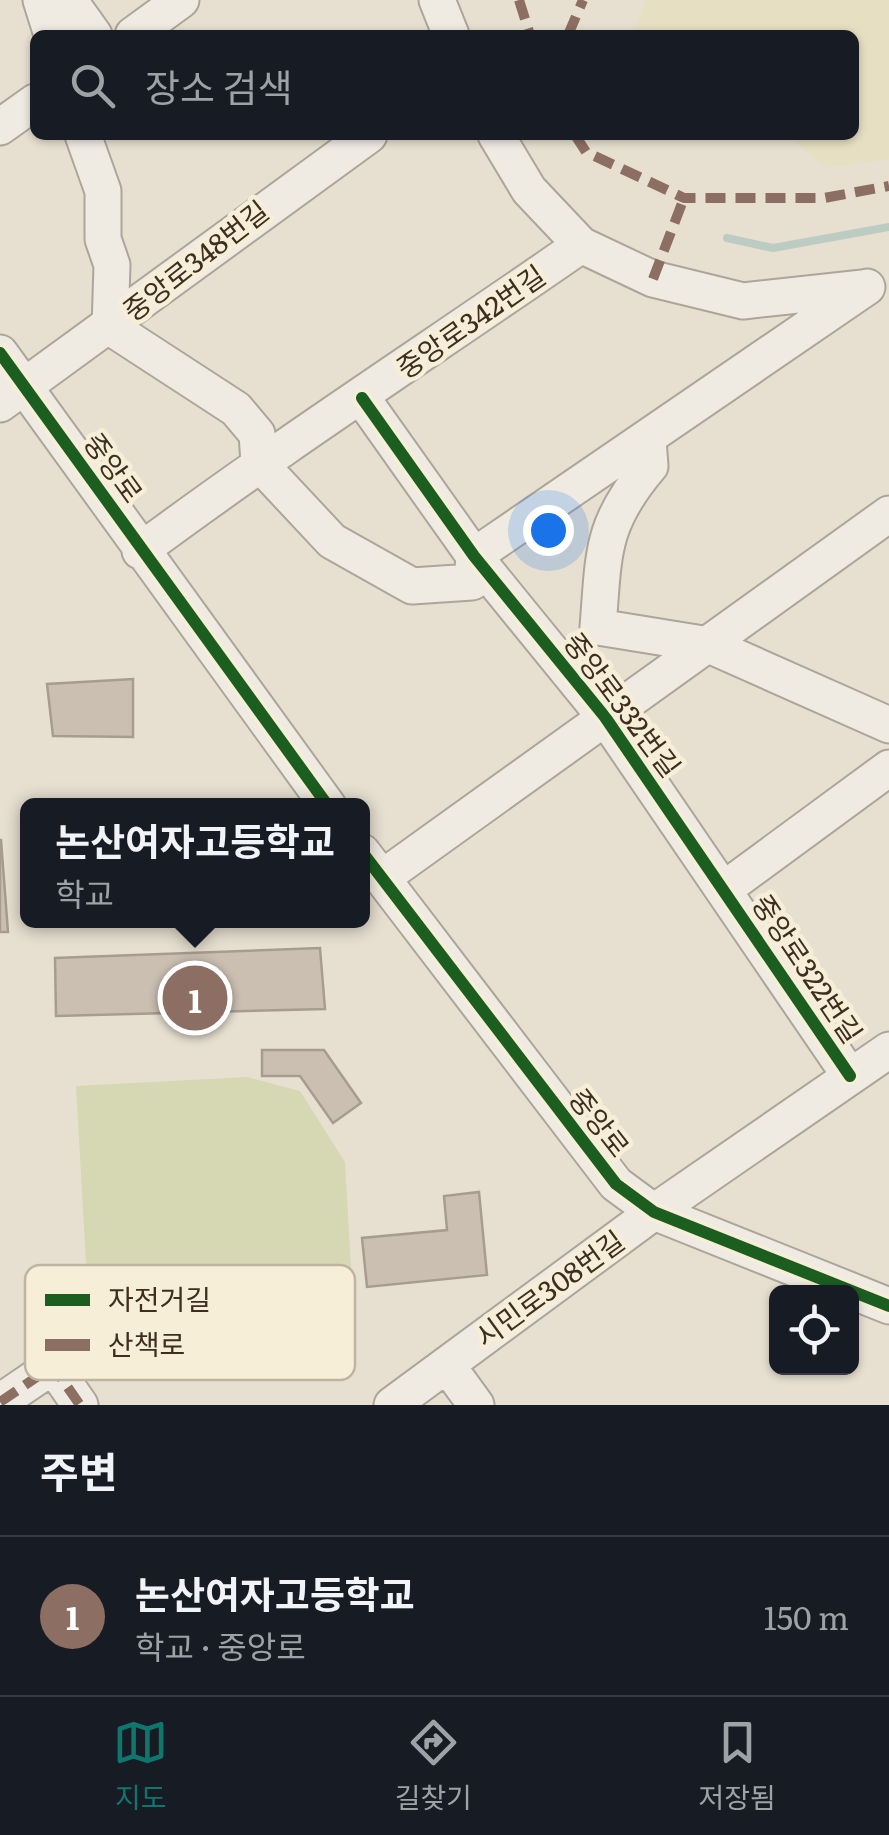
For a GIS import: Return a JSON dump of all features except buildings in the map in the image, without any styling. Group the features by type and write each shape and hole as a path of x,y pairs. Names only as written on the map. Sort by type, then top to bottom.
{"street":[{"path":"41,0 50,30"},
{"path":"69,0 90,30"},
{"path":"140,30 181,0"},
{"path":"437,0 449,30"},
{"path":"0,127 30,106"},
{"path":"85,140 103,191 103,239 112,265 110,326 236,409 256,434 259,463 332,541 412,586 472,582 474,556 878,285"},
{"name":"중앙로348번길","path":"12,396 362,140"},
{"path":"499,140 529,190 581,245 653,279 743,301 878,285"},
{"name":"중앙로342번길","path":"140,550 259,463 362,398 581,245"},
{"name":"중앙로","path":"0,353 12,396 140,550 322,798"},
{"name":"중앙로332번길","path":"362,398 474,556 605,717 723,890"},
{"name":"중앙로332번길","path":"648,440 650,466 620,501 604,547 598,626 709,645 889,725"},
{"name":"중앙로332번길","path":"372,865 605,717 889,514"},
{"name":"중앙로322번길","path":"850,1076 723,890 889,768"},
{"name":"중앙로","path":"372,865 616,1184 654,1212 889,1306"},
{"name":"중앙로322번길","path":"654,1212 889,1050"},
{"name":"시민로308번길","path":"392,1405 654,1212"},
{"name":"시민로308번길","path":"447,1365 476,1405"},
{"path":"0,1402 32,1380"},
{"path":"63,1380 80,1405"}],"shaded area":[{"path":"646,0 889,0 889,159 826,168 792,140 859,140 859,30 635,30"}],"green space":[{"path":"247,1077 300,1091 345,1162 351,1265 86,1265 76,1086"}],"waterway":[{"path":"727,238 773,248 889,227"}],"marked path":[{"path":"519,0 528,30"},
{"path":"570,30 583,0"},
{"path":"578,140 586,152 684,198 824,198 889,186"},
{"path":"653,279 684,198"},
{"path":"0,1402 32,1380"},
{"path":"63,1380 80,1405"}],"cycle path":[{"path":"0,353 322,798"},
{"path":"362,398 474,556 605,717 850,1076"},
{"path":"370,862 616,1184 654,1212 889,1306"}],"place":[{"name":"논산여자고등학교","path":"195,998"}]}
